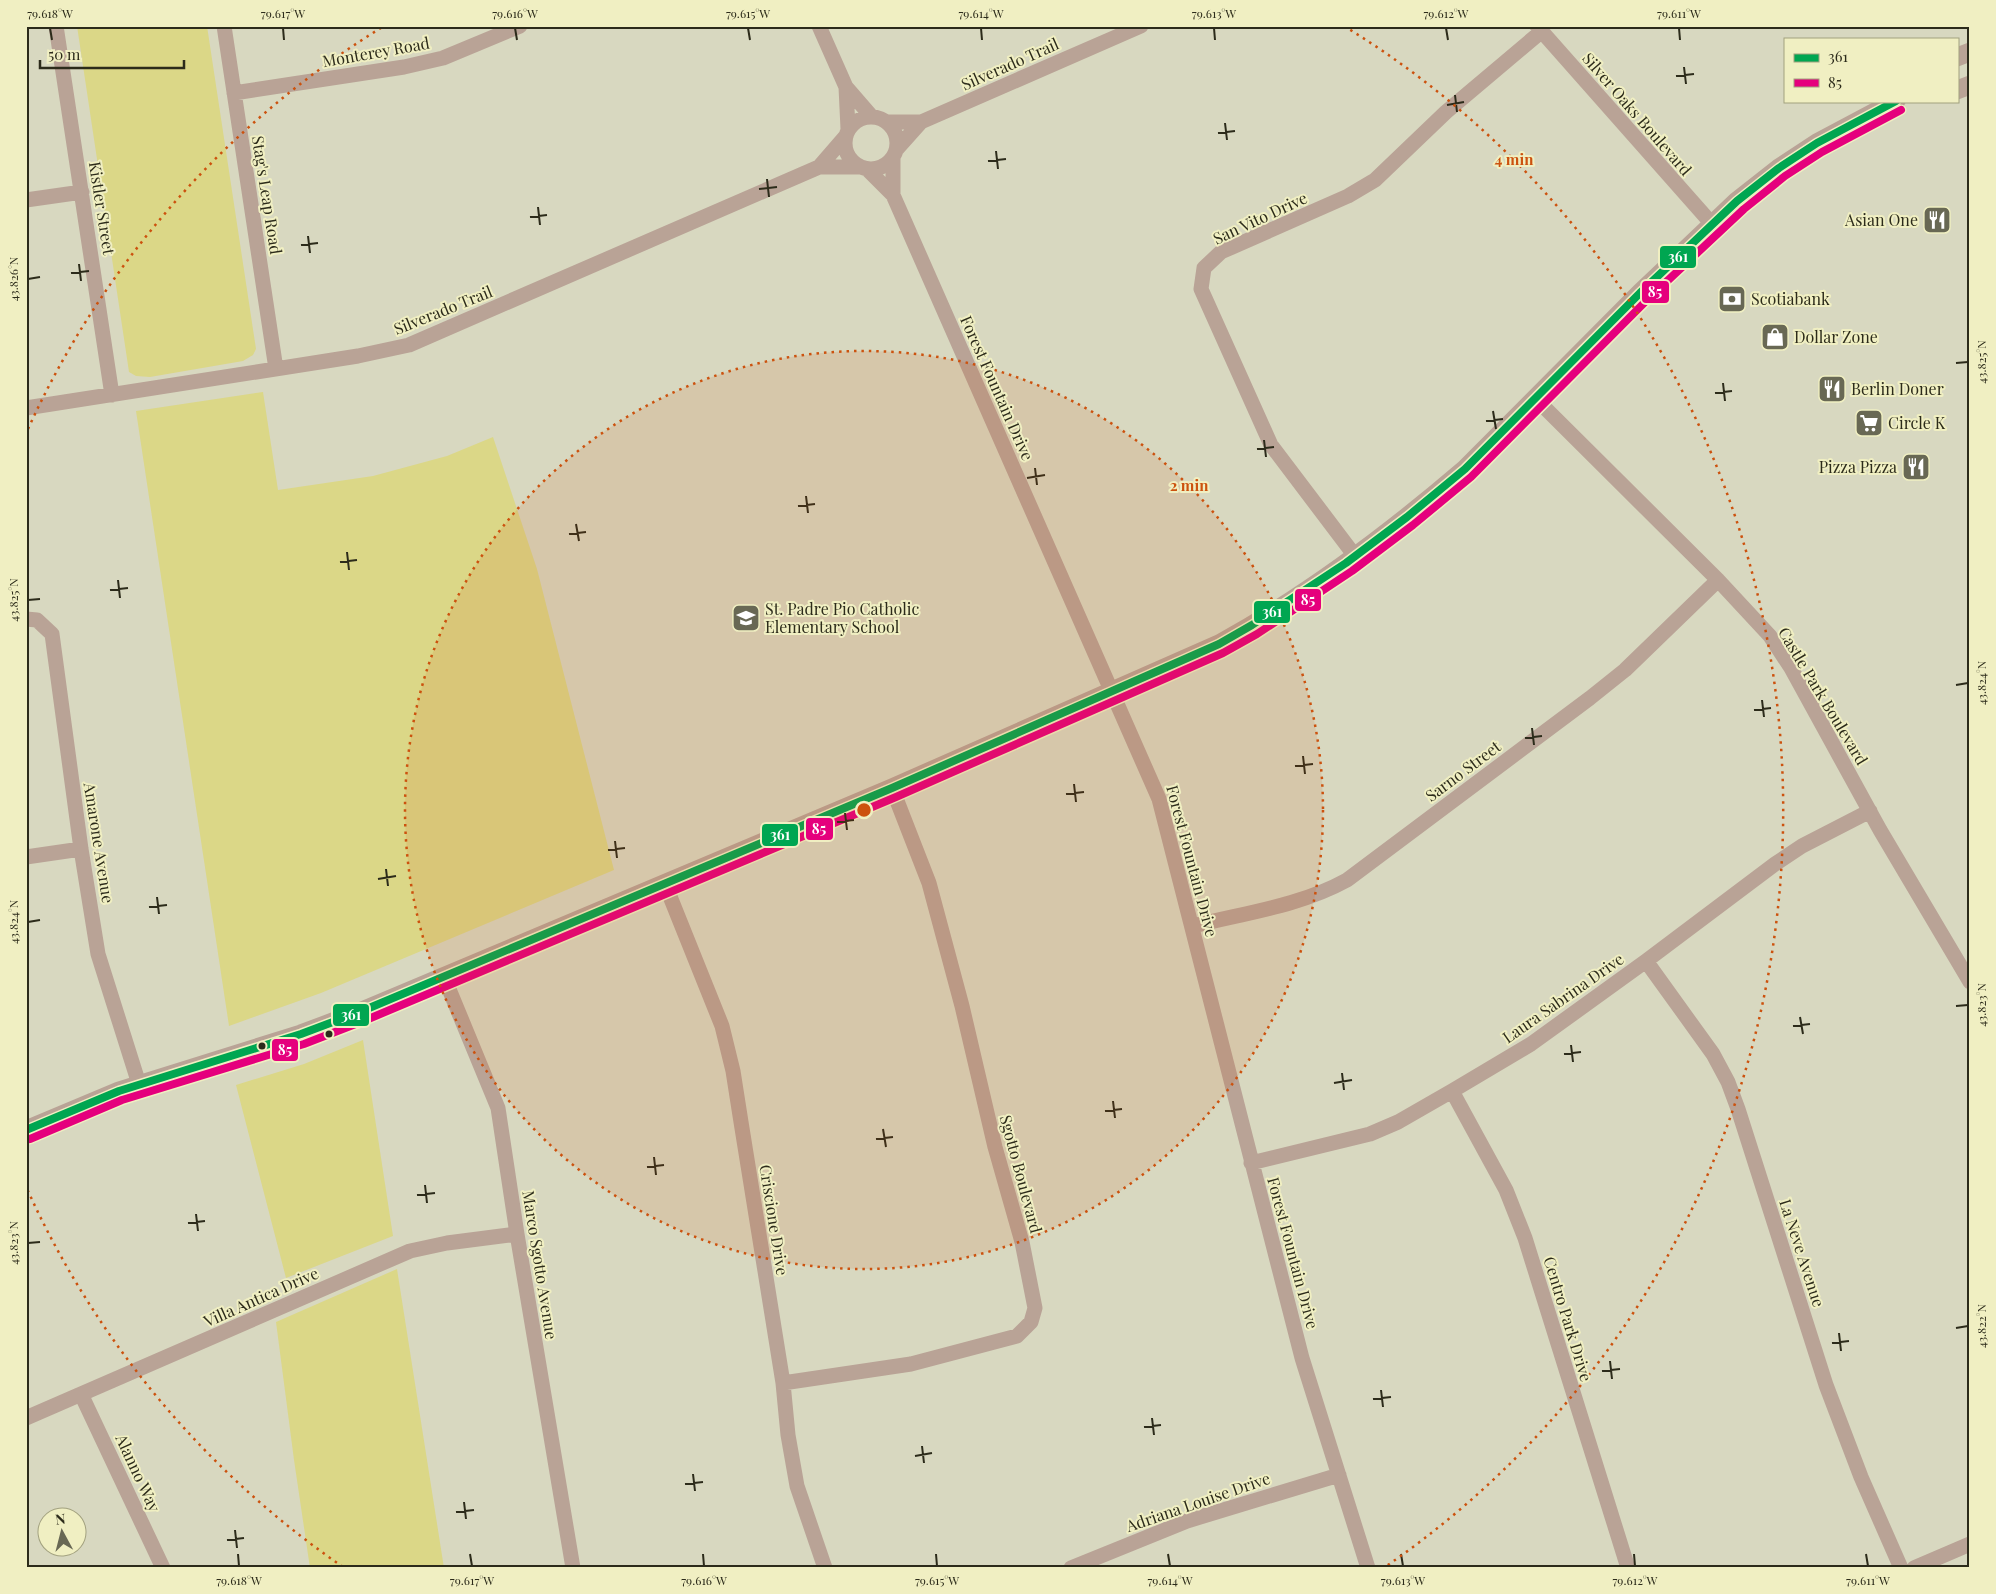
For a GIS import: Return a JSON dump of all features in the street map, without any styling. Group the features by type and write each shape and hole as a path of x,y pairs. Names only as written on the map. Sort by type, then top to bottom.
{"street":[{"name":"Kistler Street","path":"56,26 112,395"},
{"name":"Stag's Leap Road","path":"224,26 276,369"},
{"name":"Monterey Road","path":"234,93 414,65 443,58 520,26"},
{"path":"819,26 846,87 896,134 895,153 882,167 863,168 852,162 847,155 844,146 846,133 846,87"},
{"name":"Silverado Trail","path":"895,153 922,122 1141,26"},
{"name":"Silver Oaks Boulevard","path":"1540,29 1712,224"},
{"name":"San Vito Drive","path":"1355,556 1271,445 1200,289 1204,268 1221,252 1348,196 1375,180 1446,112 1540,29"},
{"path":"1958,57 1970,52"},
{"path":"1958,90 1970,85"},
{"path":"26,1130 118,1091 301,1034 444,976 892,788 1219,644 1252,626 1287,605 1355,556 1465,469 1640,293 1737,201 1779,168 1817,143 1894,102"},
{"path":"846,133 860,119 879,119"},
{"name":"Silverado Trail","path":"879,119 922,122"},
{"name":"Silverado Trail","path":"819,167 846,133"},
{"name":"Forest Fountain Drive","path":"893,195 895,153"},
{"name":"Silverado Trail","path":"26,408 366,355 408,345 819,167 863,168"},
{"name":"Forest Fountain Drive","path":"863,168 893,195 1159,799 1302,1358 1368,1568"},
{"path":"26,200 82,192"},
{"name":"Castle Park Boulevard","path":"1536,399 1718,580 1770,636 1786,660 1870,811 1970,982"},
{"name":"Sarno Street","path":"1193,926 1301,900 1325,892 1347,880 1597,693 1625,670 1718,580"},
{"name":"Amarone Avenue","path":"26,620 37,620 52,634 81,849 98,954 139,1084"},
{"name":"Sgotto Boulevard","path":"783,1383 911,1364 1018,1336 1030,1322 1035,1308 1022,1242 995,1148 962,1006 929,883 892,788"},
{"name":"Laura Sabrina Drive","path":"1251,1163 1370,1134 1398,1122 1531,1044 1646,962 1775,864 1802,846 1870,811"},
{"path":"26,857 81,849"},
{"name":"Criscione Drive","path":"665,884 722,1026 732,1071 783,1383 788,1435 797,1486 825,1568"},
{"name":"La Neve Avenue","path":"1646,962 1713,1054 1728,1082 1826,1386 1861,1477 1901,1568"},
{"name":"Marco Sgotto Avenue","path":"444,976 498,1108 517,1234 573,1568"},
{"name":"Centro Park Drive","path":"1452,1091 1506,1190 1525,1238 1628,1568"},
{"name":"Villa Antica Drive","path":"26,1418 410,1251 428,1246 517,1234"},
{"name":"Alanno Way","path":"81,1394 163,1568"},
{"name":"Adriana Louise Drive","path":"1071,1568 1146,1536 1188,1521 1339,1475"},
{"path":"1914,1568 1970,1544"}],"shaded area":[{"path":"77,26 207,26 256,349 253,355 243,361 150,377 136,376 129,372"},
{"path":"263,392 278,490 373,476 447,456 493,437 537,569 614,870 321,993 229,1026 136,411"},
{"path":"363,1040 393,1236 286,1278 236,1085 304,1064"},
{"path":"397,1269 444,1568 310,1568 276,1322"}],"transit line":[{"name":"361","path":"26,1130 119,1091 301,1034 362,1011 892,788 1219,644 1252,625 1346,563 1407,517 1465,469 1640,293 1737,201 1779,168 1817,143 1894,102"},
{"name":"85","path":"30,1139 122,1100 304,1044 366,1020 896,797 1223,653 1257,634 1352,571 1413,525 1471,477 1647,300 1744,209 1785,176 1822,152 1901,110"}],"place":[{"name":"Asian One","path":"1937,220"},
{"name":"Scotiabank","path":"1732,299"},
{"name":"Dollar Zone","path":"1775,337"},
{"name":"Berlin Doner","path":"1832,389"},
{"name":"Circle K","path":"1869,423"},
{"name":"Pizza Pizza","path":"1916,467"},
{"name":"St. Padre Pio Catholic Elementary School","path":"746,618"}]}
